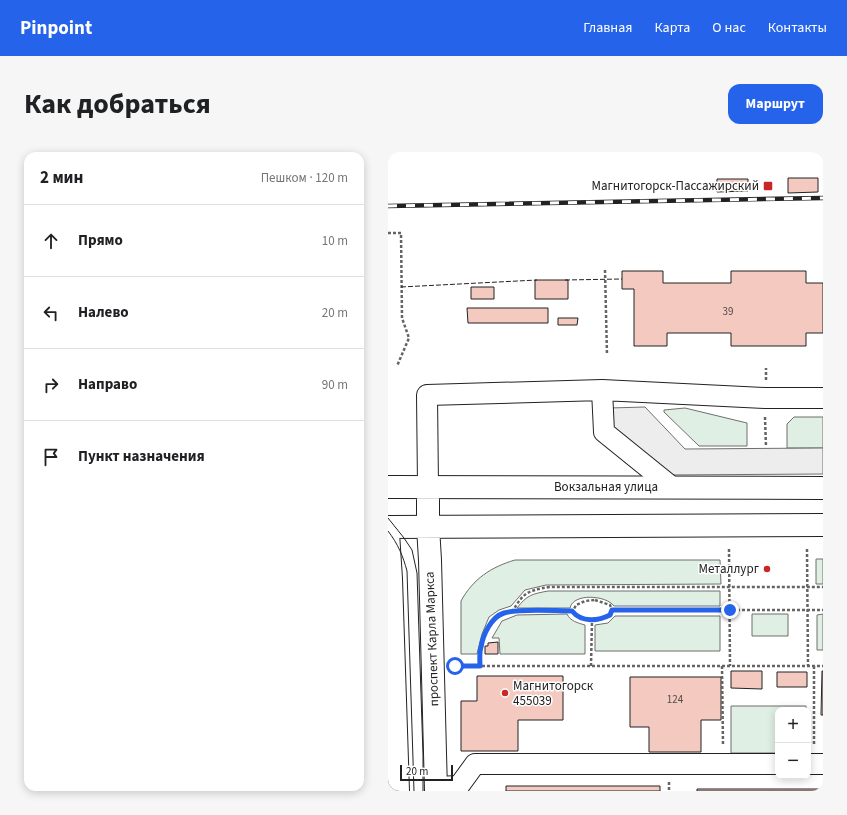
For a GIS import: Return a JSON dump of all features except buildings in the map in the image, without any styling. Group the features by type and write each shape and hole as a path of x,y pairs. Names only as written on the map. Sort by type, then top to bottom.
{"main road":[{"name":"проспект Карла Маркса","path":"428,486 436,789"},
{"name":"Вокзальная улица","path":"388,487 823,488"},
{"path":"388,527 823,525"},
{"path":"388,533 398,791"}],"lane":[{"path":"428,486 427,395 602,390 765,398 823,398"},
{"path":"602,390 604,432 672,487"},
{"path":"436,789 461,788 475,764 775,764"}],"path":[{"path":"388,233 402,233 402,318 409,338 397,366"},
{"path":"605,270 607,355"},
{"path":"729,549 730,666"},
{"path":"806,549 808,666"},
{"path":"512,612 527,592 549,587 823,587"},
{"path":"572,611 576,605 585,601 595,600 610,605 612,610"},
{"path":"612,610 823,610"},
{"path":"572,611 576,616 592,620 602,619 610,615 612,610"},
{"path":"480,666 480,648 484,635 492,621 503,613 572,611"},
{"path":"591,666 592,620"},
{"path":"455,666 823,666"},
{"path":"722,666 723,764"},
{"path":"814,666 815,764"}],"green space":[{"path":"685,408 747,423 747,446 699,446 664,412 664,410"},
{"path":"794,417 823,417 823,448 787,448 787,424"},
{"path":"816,559 823,559 823,584 816,584"},
{"path":"515,560 720,560 721,584 546,585 525,590 511,606 499,610 489,617 482,634 477,654 461,654 461,601 477,580 498,566"},
{"path":"548,591 720,591 720,606 614,606 610,602 590,597 577,600 572,603 570,608 517,608 530,596"},
{"path":"567,614 572,620 585,625 585,654 500,654 499,638 492,638 502,621 517,615"},
{"path":"752,614 788,614 788,636 752,636"},
{"path":"823,614 823,650 817,650 817,615"},
{"path":"615,616 720,616 720,651 595,651 595,625 608,623"},
{"path":"731,706 806,706 775,707 775,753 731,753"}],"shaded area":[{"path":"645,407 685,449 823,448 823,474 665,475 610,430 609,408"}],"tram line":[{"path":"388,518 412,550 417,573 423,791"},
{"path":"388,531 400,550 407,571 414,791"}],"railway":[{"path":"388,206 823,198"}],"fence":[{"path":"565,280 622,279"},
{"path":"401,287 537,280"}],"place":[{"name":"Магнитогорск-Пассажирский","path":"768,186"},
{"name":"Металлург","path":"767,569"},
{"name":"Магнитогорск 455039","path":"505,693"}],"route":[{"path":"455,666 480,666 480,648 484,635 492,621 503,613 519,611 572,611 576,616 590,620 602,619 610,615 612,610 730,610"}]}
